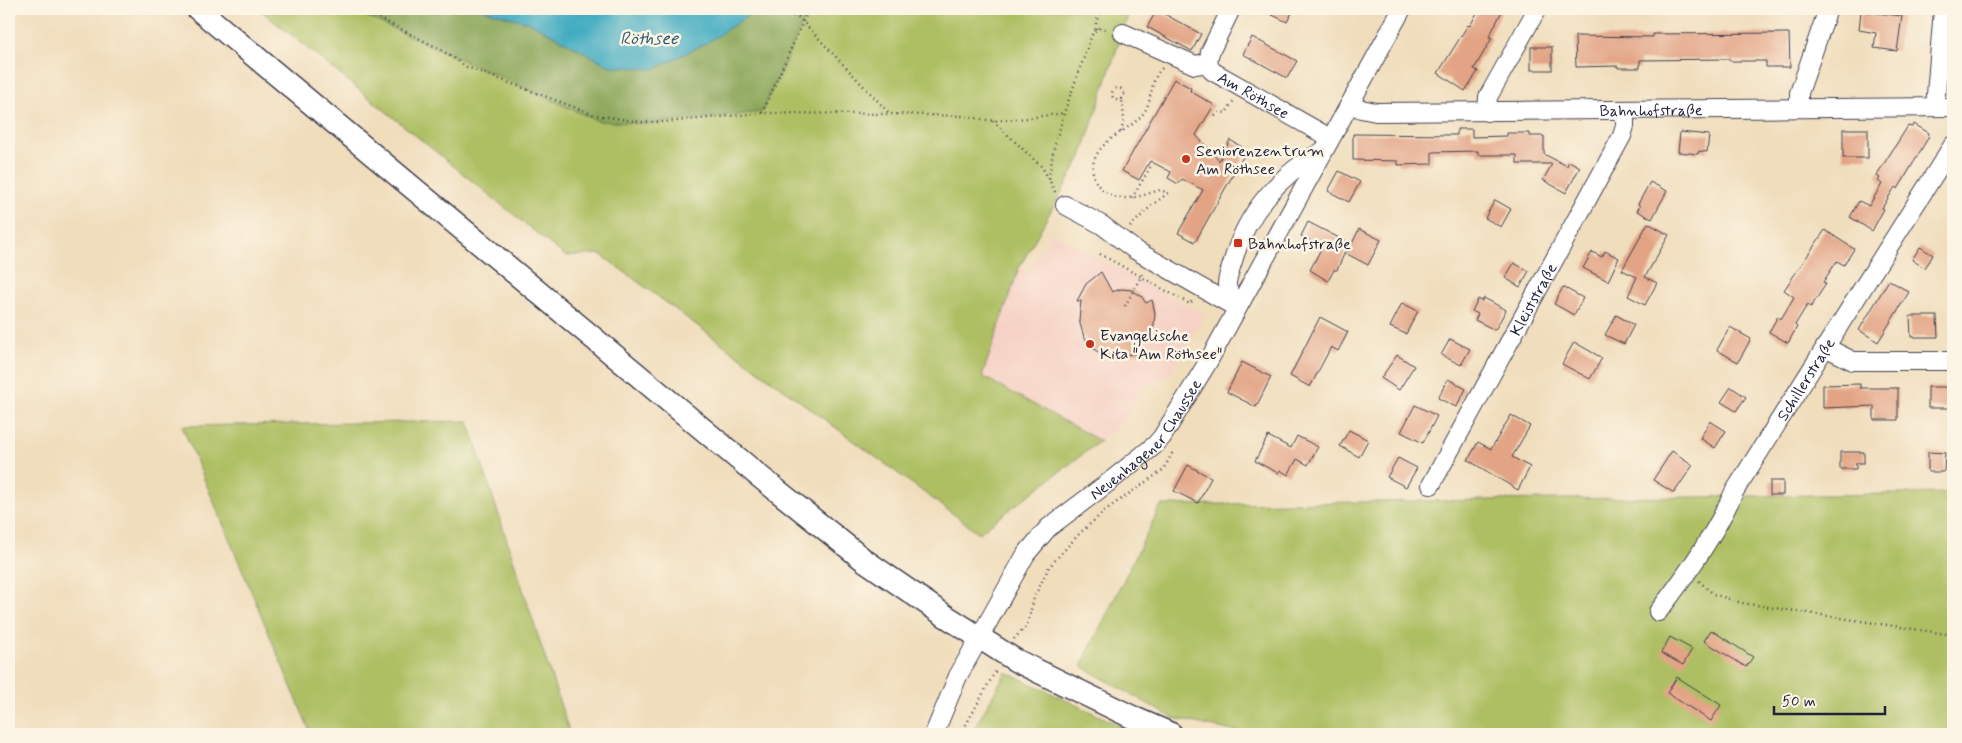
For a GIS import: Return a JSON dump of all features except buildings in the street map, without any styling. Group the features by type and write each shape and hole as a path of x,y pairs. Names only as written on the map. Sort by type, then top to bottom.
{"main road":[{"path":"198,9 759,476 856,554 944,615 1015,660 1171,734"}],"street":[{"name":"Am Röthsee","path":"1231,9 1210,52 1208,63 1212,71 1327,144"},
{"name":"Neuenhagener Chaussee","path":"934,734 958,676 1026,554 1048,528 1109,482 1155,445 1162,437 1208,362 1402,9"},
{"path":"1487,112 1488,97 1537,9"},
{"path":"1799,108 1799,93 1828,9"},
{"path":"1935,107 1943,9"},
{"path":"1123,33 1195,65 1208,63"},
{"name":"Bahnhofstraße","path":"1351,103 1361,109 1376,112 1953,107"},
{"name":"Kleiststraße","path":"1431,485 1622,136 1625,126 1625,111"},
{"path":"1237,308 1227,285 1238,243 1261,201 1327,144"},
{"name":"Schillerstraße","path":"1658,612 1688,570 1727,508 1734,492 1953,146"},
{"path":"1065,205 1102,225 1150,259 1237,308"},
{"path":"1825,347 1854,361 1953,361"}],"path":[{"path":"361,9 438,48 467,67 595,115 641,122 665,122 762,113 965,116 993,121 1064,113"},
{"path":"774,9 798,17 890,114"},
{"path":"762,113 809,9"},
{"path":"1096,30 1096,22 1102,9"},
{"path":"1049,179 1053,152 1064,113 1093,32 1100,28 1123,33"},
{"path":"1121,240 1133,222 1168,193 1160,190 1132,198 1108,195 1096,185 1093,178 1093,166 1099,151 1145,112 1149,104 1155,76 1170,54"},
{"path":"1120,133 1124,124 1122,99 1124,96 1123,90 1120,88 1114,90 1113,97 1116,100 1122,99"},
{"path":"993,121 1042,167 1058,197 1065,205"},
{"path":"1132,198 1151,166"},
{"path":"1100,254 1190,304 1200,287"},
{"path":"1125,306 1150,259"},
{"path":"1688,570 1713,594 1742,603 1953,635"}],"shaded area":[{"name":"Evangelische Kita \"Am Röthsee\"","path":"1052,233 1204,315 1170,374 1141,389 1123,422 1100,441 981,376 1019,268 1028,273"}],"green space":[{"path":"259,9 350,9 598,121 762,112 809,9 1130,9 1081,157 1019,268 982,376 1100,441 979,533 600,254 565,256"},
{"path":"350,9 481,9 531,23 610,66 743,19 755,9 809,9 762,112 650,124 598,121"},
{"path":"468,421 570,734 311,734 182,426"},
{"path":"1953,493 1953,734 1247,734 1173,718 1081,666 1161,505"},
{"path":"1006,672 1138,734 971,734"}],"water":[{"name":"Röthsee","path":"481,9 755,9 708,42 654,69 610,66 531,23"}],"place":[{"name":"Seniorenzentrum Am Röthsee","path":"1186,159"},
{"name":"Bahnhofstraße","path":"1238,243"},
{"name":"Evangelische Kita \"Am Röthsee\"","path":"1090,344"}]}
